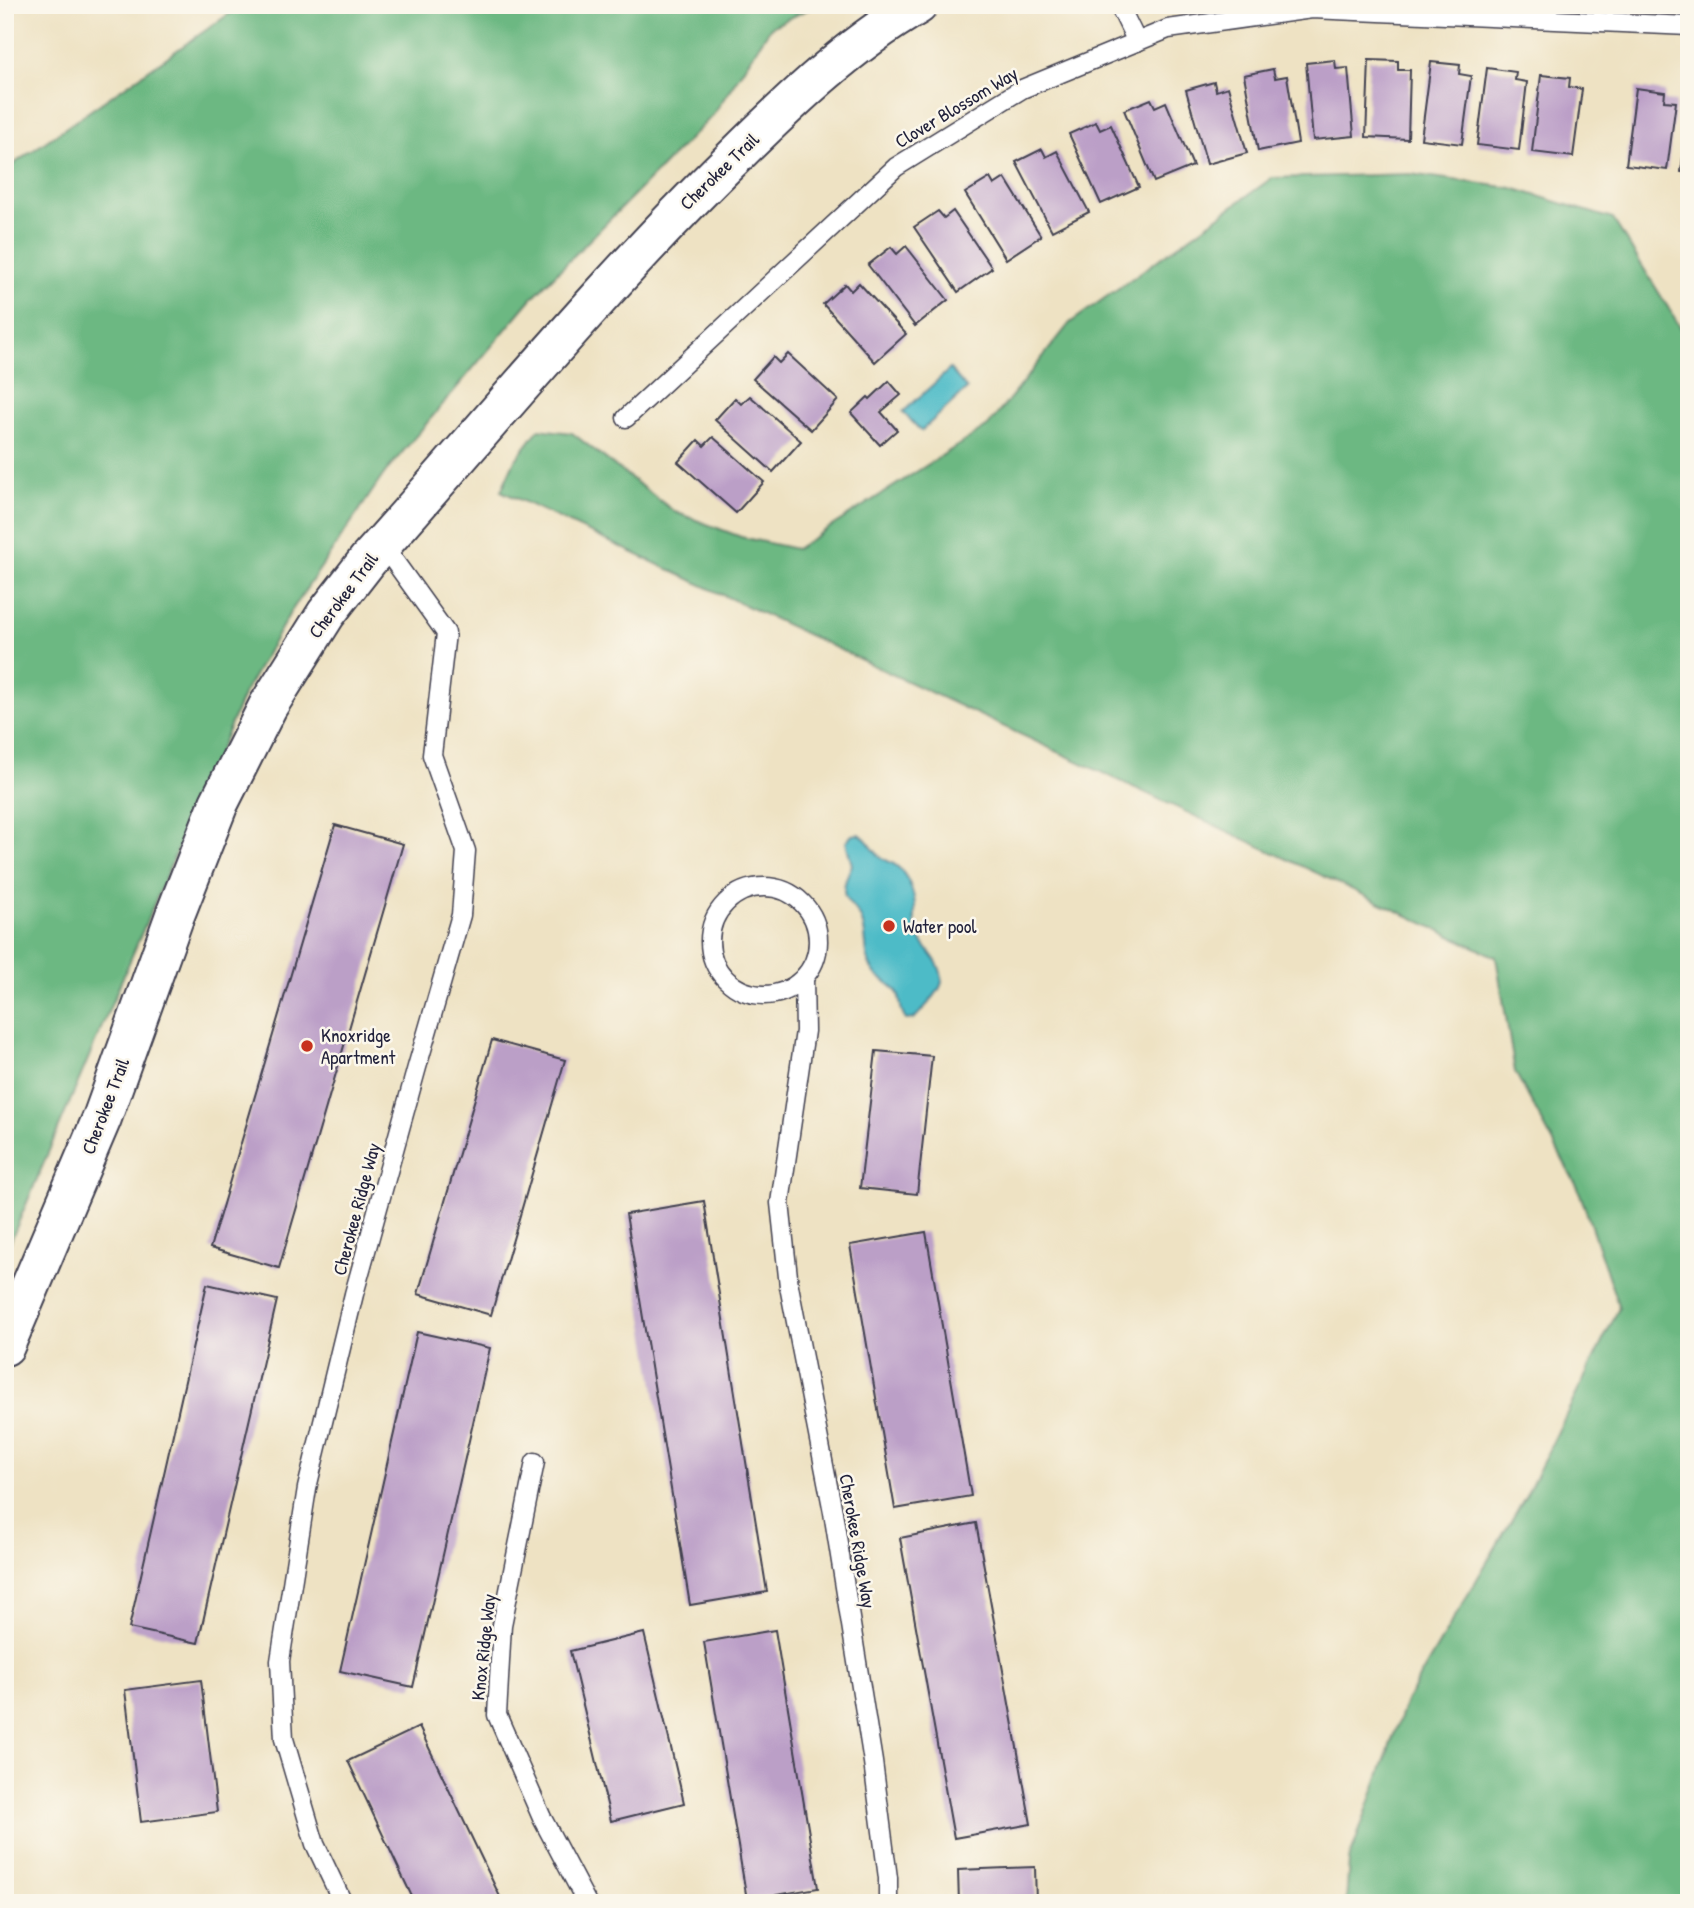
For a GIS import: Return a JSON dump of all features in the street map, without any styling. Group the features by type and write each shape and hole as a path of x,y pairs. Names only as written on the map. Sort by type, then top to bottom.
{"street":[{"name":"Cherokee Trail","path":"5,1346 102,1118 175,915 219,803 275,694 326,614 382,544 676,213 789,103 860,44 918,5"}],"lane":[{"path":"1119,5 1137,42"},
{"name":"Clover Blossom Way","path":"626,418 896,167 1023,89 1168,29 1312,9 1689,26"},
{"name":"Cherokee Ridge Way","path":"343,1903 315,1844 284,1739 280,1661 307,1488 354,1294 461,915 466,851 432,755 446,633 382,544"},
{"name":"Cherokee Ridge Way","path":"804,979 789,990 771,995 753,995 736,988 722,976 713,960 710,941 713,923 722,907 735,896 751,889 768,887 785,892 800,901 811,914 817,930 818,947 814,964 804,979 805,1031 780,1203 789,1286 833,1512 873,1762 888,1878 888,1903"},
{"name":"Knox Ridge Way","path":"535,1462 502,1625 497,1715 542,1818 587,1903"}],"green space":[{"path":"238,5 817,5 771,27 713,115 533,297 384,474 290,613 244,693 5,1254 5,170 239,7"},
{"path":"1410,174 1512,188 1613,219 1689,341 1689,1903 1346,1903 1349,1860 1406,1701 1529,1490 1619,1308 1578,1188 1515,1072 1496,957 501,491 514,462 539,429 572,433 675,512 741,537 796,549 988,426 1070,323 1272,178"}],"water":[{"path":"950,369 967,389 921,431 903,412"},
{"name":"Water pool","path":"859,834 878,854 903,872 912,889 916,931 939,967 942,981 939,990 914,1019 906,1020 896,990 870,966 863,926 845,895 845,881 852,865 846,842 852,835"}],"building":[{"path":"1335,60 1336,69 1348,68 1354,136 1313,140 1306,63"},
{"path":"1369,60 1398,61 1398,70 1410,70 1408,139 1366,137"},
{"path":"1431,62 1460,65 1459,74 1471,76 1462,144 1421,139"},
{"path":"1487,68 1516,72 1515,80 1527,82 1519,150 1477,145"},
{"path":"1273,69 1275,78 1287,76 1298,143 1258,151 1244,75"},
{"path":"1541,75 1570,78 1569,87 1582,89 1573,157 1532,152"},
{"path":"1214,82 1216,91 1228,87 1247,153 1207,164 1186,90"},
{"path":"1636,88 1665,92 1664,101 1676,102 1667,170 1626,165"},
{"path":"1151,99 1155,107 1166,102 1193,166 1154,182 1124,110"},
{"path":"1096,122 1100,130 1111,125 1139,187 1101,204 1069,134"},
{"path":"1689,127 1689,173 1681,172"},
{"path":"1042,149 1046,157 1057,151 1089,212 1052,231 1016,162"},
{"path":"990,178 994,185 1005,178 1041,236 1006,259 965,193"},
{"path":"938,211 944,218 953,211 992,268 958,292 914,227"},
{"path":"906,246 948,300 915,326 868,265 891,247 897,254"},
{"path":"859,283 906,334 875,362 823,304 845,284 851,291"},
{"path":"788,354 838,400 811,430 753,379 773,357 779,363"},
{"path":"889,381 901,395 881,412 897,430 880,445 851,413"},
{"path":"750,396 801,441 773,472 715,420 735,398 741,404"},
{"path":"713,437 764,482 736,513 678,462 698,440 704,446"},
{"name":"Knoxridge Apartment","path":"335,825 403,844 279,1268 210,1248"},
{"path":"492,1040 565,1060 491,1315 418,1294"},
{"path":"876,1051 932,1056 917,1194 860,1188"},
{"path":"704,1201 767,1592 690,1605 626,1214"},
{"path":"926,1232 971,1496 895,1509 850,1245"},
{"path":"207,1284 277,1300 198,1643 129,1628"},
{"path":"417,1332 490,1348 413,1687 340,1671"},
{"path":"976,1523 1031,1824 954,1838 900,1538"},
{"path":"775,1630 818,1888 747,1900 704,1642"},
{"path":"644,1633 684,1803 611,1821 570,1651"},
{"path":"201,1680 217,1812 141,1822 125,1690"},
{"path":"419,1727 503,1903 415,1903 348,1761"},
{"path":"1035,1867 1036,1903 959,1903 958,1870"}],"place":[{"name":"Water pool","path":"889,926"},
{"name":"Knoxridge Apartment","path":"307,1046"}]}
